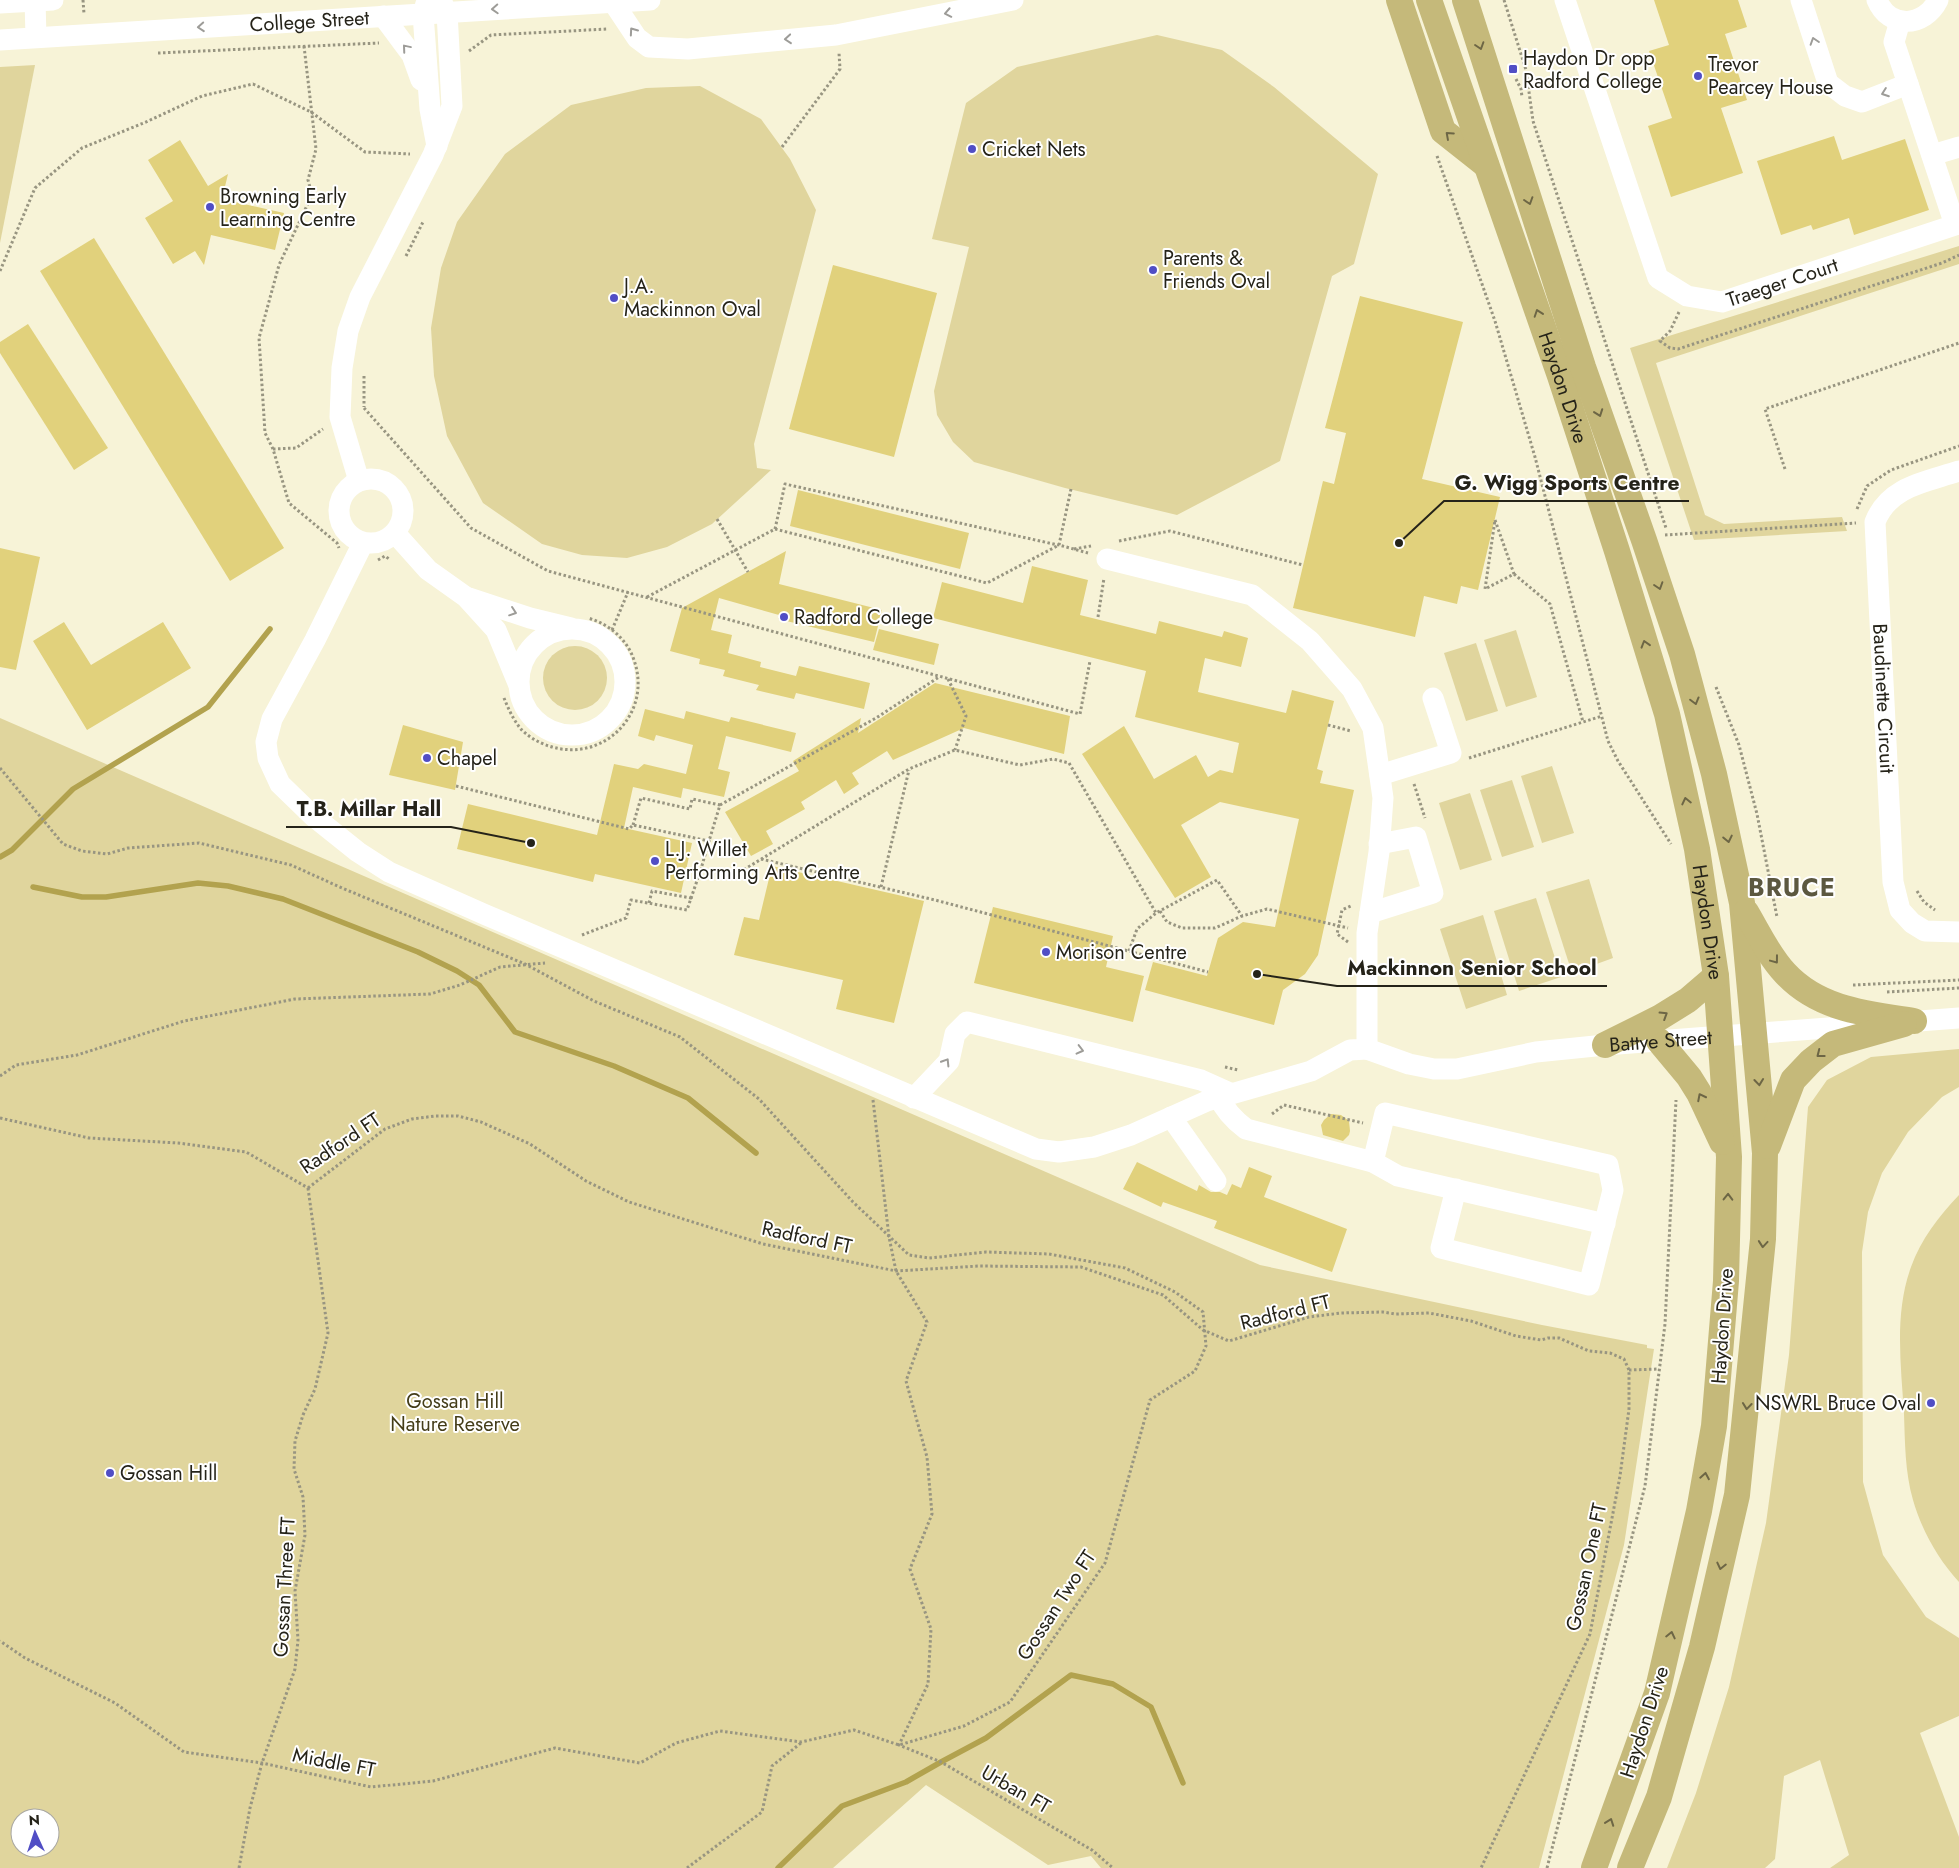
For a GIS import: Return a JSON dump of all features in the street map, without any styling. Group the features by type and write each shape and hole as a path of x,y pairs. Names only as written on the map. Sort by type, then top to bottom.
{"main road":[{"path":"1399,0 1443,130 1486,166"},
{"path":"1409,0 1423,41 1453,71"},
{"name":"Haydon Drive","path":"1429,0 1560,376 1617,551 1666,714 1697,849 1716,976 1729,1156 1726,1291 1714,1426 1699,1511 1657,1693 1594,1868"},
{"name":"Haydon Drive","path":"1465,0 1583,367 1682,654 1714,774 1742,903 1766,1153 1764,1239 1738,1495 1702,1647 1659,1797 1630,1868"},
{"path":"1742,903 1771,955 1786,974 1818,1000 1855,1012 1914,1021"},
{"path":"1605,1045 1659,1018 1688,1000 1716,976"},
{"path":"1766,1153 1793,1080 1811,1061 1833,1044 1914,1021"},
{"path":"1659,1041 1689,1077 1699,1093 1729,1156"}],"street":[{"path":"0,3 41,0 36,37"},
{"name":"College Street","path":"0,40 383,16 425,7 650,0"},
{"path":"613,2 637,38 649,47 688,49 836,35 1012,0"},
{"name":"Traeger Court","path":"1565,0 1658,278 1686,296 1722,302 1955,225 1894,42 1900,21"},
{"path":"1801,0 1828,83 1845,96 1862,102 1908,84"},
{"path":"1877,0 1886,14 1900,21 1908,22 1922,18 1934,7 1938,0"},
{"path":"359,481 340,417 342,368 348,331 360,297 435,151 452,106 444,6"},
{"path":"425,7 430,109 435,151"},
{"path":"383,16 412,55 430,109"},
{"path":"1932,155 1959,147"},
{"path":"1876,522 1886,502 1897,492 1959,471"},
{"path":"370,478 390,484 398,492 402,502 404,513 401,524 395,533 380,542 363,543 354,539 347,533 339,516 339,505 342,495 349,486 359,481 370,478"},
{"name":"Baudinette Circuit","path":"1876,522 1893,882 1900,910 1912,923 1925,931 1959,932"},
{"path":"395,533 428,570 466,597 496,630 518,683 521,700 530,715 542,726 557,734 576,736 594,731 609,721 620,706 626,689 625,670 618,653 605,640 576,622 530,618 466,597"},
{"path":"363,543 316,640 272,719 266,742 268,758 280,784 313,816 358,852 389,872 552,954 873,1080 1036,1149 1059,1152 1094,1147 1131,1135 1225,1095 1311,1071 1350,1050 1367,1049 1360,923 1379,844 1383,798 1373,728 1352,688 1310,641 1252,595 1104,549"},
{"path":"518,683 521,666 528,651 540,639 576,622"},
{"path":"1380,775 1451,753 1433,698"},
{"path":"1360,923 1434,893 1416,837 1379,844"},
{"name":"Battye Street","path":"1367,1049 1409,1064 1434,1069 1457,1069 1536,1052 1959,1018"},
{"path":"914,1098 948,1062 956,1034 967,1022 1201,1080 1225,1095"},
{"path":"1225,1095 1223,1106 1234,1119 1246,1128 1373,1162 1398,1176 1605,1224"},
{"path":"1373,1162 1384,1113 1608,1165 1613,1190 1589,1285 1441,1248 1456,1189"},
{"path":"1172,1117 1216,1181"}],"path":[{"path":"1504,0 1526,70 1530,93"},
{"path":"467,52 491,35 616,28"},
{"path":"782,147 840,69 836,35"},
{"path":"155,53 384,43"},
{"path":"304,46 316,149 308,180 312,195 279,265 259,338 265,432 289,503 337,543 343,554"},
{"path":"0,271 35,188 82,148 146,122 202,96 253,84 311,112 365,152 435,151"},
{"path":"1434,147 1495,321 1535,458 1608,741 1618,761 1673,846"},
{"path":"1686,296 1670,331 1660,341 1670,348 1678,349 1688,346 1942,263 1959,254"},
{"path":"1785,469 1764,409 1959,343"},
{"path":"364,408 471,528 548,571 1080,714 1090,662"},
{"path":"272,449 296,448 340,417"},
{"path":"775,529 785,484 1074,549 1104,549 1170,531 1303,565"},
{"path":"1059,545 1071,489"},
{"path":"717,520 748,572"},
{"path":"1514,574 1485,589 1495,520 1514,574 1550,604 1583,722"},
{"path":"1660,535 1876,522"},
{"path":"646,597 775,529 987,583 1059,545"},
{"path":"1074,549 1104,549"},
{"path":"1098,617 1104,549"},
{"path":"373,562 385,556 392,562"},
{"path":"612,630 628,592"},
{"path":"507,706 521,729 540,743 560,750 582,750 602,743 619,730 632,713 638,692 638,671 631,651 618,634 600,622 576,622"},
{"path":"456,786 629,829 634,825 641,798 690,809 692,799 720,805 876,718 940,677"},
{"path":"948,679 966,716 955,750"},
{"path":"1468,758 1602,716"},
{"path":"1328,725 1358,733"},
{"path":"701,869 730,874 745,870 909,769 955,750 1020,765 1053,759 1069,763 1156,913"},
{"path":"0,768 64,844 82,851 107,854 128,848 199,843 291,865 525,964 594,1001 680,1037 759,1099 853,1202 909,1255 929,1258 986,1252 1049,1254 1125,1268 1175,1292 1203,1312 1204,1330"},
{"path":"881,887 909,769"},
{"path":"0,1076 16,1065 77,1055 184,1021 295,999 430,994 460,985 500,966 525,964 552,954 626,918 631,900 687,910 720,805"},
{"path":"634,825 709,841"},
{"path":"761,859 935,900 1208,972"},
{"path":"1129,951 1137,928 1160,910 1217,880 1242,916"},
{"path":"1915,887 1924,902 1936,911"},
{"path":"649,903 652,891 691,898"},
{"path":"1349,908 1360,923 1337,934 1342,910 1349,908"},
{"path":"1160,910 1168,922 1182,928 1215,928 1242,916 1267,909 1339,926 1360,923"},
{"path":"1852,986 1959,980"},
{"path":"1881,993 1959,988"},
{"path":"687,1868 762,1812 772,1766 802,1742 854,1730 899,1745 928,1684 930,1630 910,1569 932,1514 927,1457 906,1381 927,1322 896,1271 889,1237 872,1092 873,1080"},
{"path":"1547,1868 1646,1486 1664,1324 1676,1092"},
{"name":"Radford FT","path":"0,1118 90,1138 178,1143 246,1152 308,1188 385,1128 412,1119 458,1116 481,1122 530,1144 586,1181 630,1202 764,1244 896,1271 979,1266 1081,1267 1163,1295 1204,1330 1229,1341 1309,1317 1333,1314 1428,1313 1471,1321 1516,1336 1541,1340 1560,1338 1589,1351 1610,1353 1624,1358 1629,1370"},
{"name":"Gossan Three FT","path":"239,1868 250,1808 262,1763 295,1669 298,1640 295,1591 305,1535 303,1497 294,1469 295,1441 303,1415 315,1389 328,1333 308,1188"},
{"name":"Gossan Two FT","path":"899,1745 964,1726 1010,1702 1105,1563 1150,1400 1195,1371 1206,1346 1204,1330"},
{"path":"1629,1370 1659,1369"},
{"name":"Gossan One FT","path":"1481,1868 1590,1634 1620,1476 1629,1409 1629,1370"},
{"name":"Middle FT","path":"0,1641 25,1658 115,1703 184,1752 262,1763 371,1787 433,1781 555,1748 640,1763 676,1743 720,1731 802,1742"},
{"name":"Urban FT","path":"899,1745 941,1762 1092,1850 1113,1868"}],"green space":[{"name":"Parents & Friends Oval","path":"1157,35 1222,50 1274,87 1378,174 1354,264 1332,276 1280,461 1177,515 1065,488 974,462 953,442 937,415 934,391 969,247 932,239 966,103 1017,67"},
{"path":"35,65 0,243 0,67"},
{"name":"J.A. Mackinnon Oval","path":"700,86 761,119 790,159 816,210 754,444 757,468 771,470 712,524 667,547 627,558 582,555 542,544 483,503 447,436 434,376 431,328 441,268 457,222 505,154 571,105 646,88"},
{"path":"1959,246 1959,264 1656,363 1705,515 1724,524 1842,517 1847,531 1694,540 1630,348"},
{"path":"1516,630 1537,697 1506,707 1484,640"},
{"path":"1476,643 1498,711 1466,721 1444,653"},
{"path":"575,646 587,649 598,655 604,666 607,678 604,690 598,701 587,707 575,710 563,707 552,701 546,690 543,678 546,666 552,655 563,649"},
{"name":"Gossan Hill Nature Reserve","path":"0,718 1260,1265 1542,1325 1647,1345 1647,1348 1654,1349 1624,1545 1539,1868 1101,1868 1091,1856 1048,1865 926,1785 833,1868 0,1868"},
{"path":"1552,766 1574,833 1542,843 1521,776"},
{"path":"1512,780 1534,847 1502,857 1480,790"},
{"path":"1470,793 1492,860 1460,870 1439,803"},
{"path":"1589,879 1613,958 1572,973 1546,892"},
{"path":"1536,898 1561,977 1519,991 1494,911"},
{"path":"1483,915 1507,995 1466,1009 1440,929"},
{"path":"1959,1049 1959,1087 1942,1097 1908,1132 1882,1173 1868,1212 1862,1252 1863,1482 1883,1555 1926,1617 1959,1638 1959,1716 1920,1733 1959,1837 1959,1868 1830,1868 1849,1855 1820,1760 1784,1776 1775,1859 1765,1868 1667,1868 1696,1793 1729,1687 1766,1523 1789,1355 1808,1107 1827,1080 1871,1057"},
{"name":"NSWRL Bruce Oval","path":"1959,1195 1959,1582 1944,1564 1926,1534 1910,1489 1906,1457 1900,1340 1902,1303 1915,1257 1931,1228"}],"building":[{"name":"Trevor Pearcey House","path":"1654,0 1738,0 1747,27 1725,34 1747,100 1721,108 1743,173 1671,197 1648,126 1672,118 1649,51 1669,45"},
{"name":"Trevor Pearcey House","path":"1834,136 1842,160 1905,139 1929,210 1854,235 1849,218 1813,230 1811,225 1781,235 1757,161"},
{"name":"Browning Early Learning Centre","path":"180,140 208,186 228,174 222,199 284,213 275,250 211,235 204,265 195,251 173,264 145,218 173,201 148,160"},
{"path":"94,238 284,548 230,581 40,271"},
{"path":"833,265 937,293 894,457 789,429"},
{"path":"1360,296 1463,322 1422,479 1500,497 1478,590 1461,586 1457,604 1424,596 1415,637 1293,608 1323,481 1334,484 1346,433 1325,428"},
{"path":"28,324 108,448 74,470 0,353 0,342"},
{"path":"798,490 969,533 960,569 790,526"},
{"path":"0,548 40,557 16,670 0,667"},
{"path":"786,551 779,584 882,610 874,642 778,619 779,615 719,598 711,630 732,635 728,653 761,662 760,667 796,676 799,666 870,683 864,709 796,693 794,699 756,690 759,685 723,676 725,670 699,664 700,659 670,651 682,608"},
{"path":"1032,566 1088,580 1080,615 1156,634 1159,621 1222,637 1224,631 1248,638 1241,667 1205,658 1198,692 1286,713 1292,690 1334,701 1317,769 1323,771 1320,783 1354,790 1318,955 1305,974 1283,990 1274,1025 1145,990 1153,962 1207,976 1218,938 1243,922 1275,927 1299,819 1220,802 1181,825 1211,877 1175,898 1082,754 1124,726 1154,779 1196,755 1208,777 1220,770 1233,773 1239,743 1135,717 1146,671 933,618 942,582 1023,603"},
{"path":"64,622 91,665 163,622 191,668 87,730 33,641"},
{"path":"879,629 939,644 934,665 873,650"},
{"path":"935,683 1070,716 1064,754 964,728 893,760 887,751 852,773 859,784 844,794 836,780 801,802 805,809 766,831 773,844 751,856 725,812 799,771 793,761 861,718 858,733"},
{"path":"645,709 684,719 686,711 729,722 731,717 796,733 791,752 726,736 718,769 730,772 724,797 683,788 681,798 633,787 624,828 692,843 681,893 595,874 593,882 457,849 468,804 597,835 614,764 638,769 644,764 686,774 693,745 656,735 654,741 638,736"},
{"name":"Chapel","path":"403,725 463,742 455,790 389,775"},
{"path":"772,866 924,901 894,1023 836,1009 843,980 734,955 744,917 759,920"},
{"name":"Morison Centre","path":"993,907 1113,936 1106,967 1144,976 1133,1022 974,983"},
{"path":"1331,1114 1341,1115 1349,1121 1349,1135 1343,1141 1323,1135 1321,1125"},
{"path":"1137,1162 1197,1191 1199,1185 1211,1192 1220,1192 1227,1195 1232,1184 1241,1188 1249,1167 1272,1176 1264,1197 1347,1229 1332,1272 1214,1228 1217,1221 1163,1202 1161,1207 1123,1189"}],"waterway":[{"path":"0,857 12,850 73,789 208,707 270,629"},
{"path":"33,887 82,897 106,897 198,883 228,886 283,899 418,952 457,971 479,985 515,1032 614,1066 688,1098 756,1153"},
{"path":"778,1868 842,1806 906,1782 986,1738 1071,1675 1113,1684 1151,1707 1183,1783"}],"place":[{"name":"Haydon Dr opp Radford College","path":"1513,69"},
{"name":"Trevor Pearcey House","path":"1698,76"},
{"name":"Cricket Nets","path":"972,149"},
{"name":"Browning Early Learning Centre","path":"210,207"},
{"name":"Parents & Friends Oval","path":"1153,270"},
{"name":"J.A. Mackinnon Oval","path":"614,298"},
{"name":"G. Wigg Sports Centre","path":"1399,543"},
{"name":"Radford College","path":"784,617"},
{"name":"Chapel","path":"427,758"},
{"name":"T.B. Millar Hall","path":"531,843"},
{"name":"L.J. Willet Performing Arts Centre","path":"655,861"},
{"name":"Morison Centre","path":"1046,952"},
{"name":"Mackinnon Senior School","path":"1257,974"},
{"name":"NSWRL Bruce Oval","path":"1931,1403"},
{"name":"Gossan Hill","path":"110,1473"}],"district":[{"name":"BRUCE","path":"1792,887"}]}
